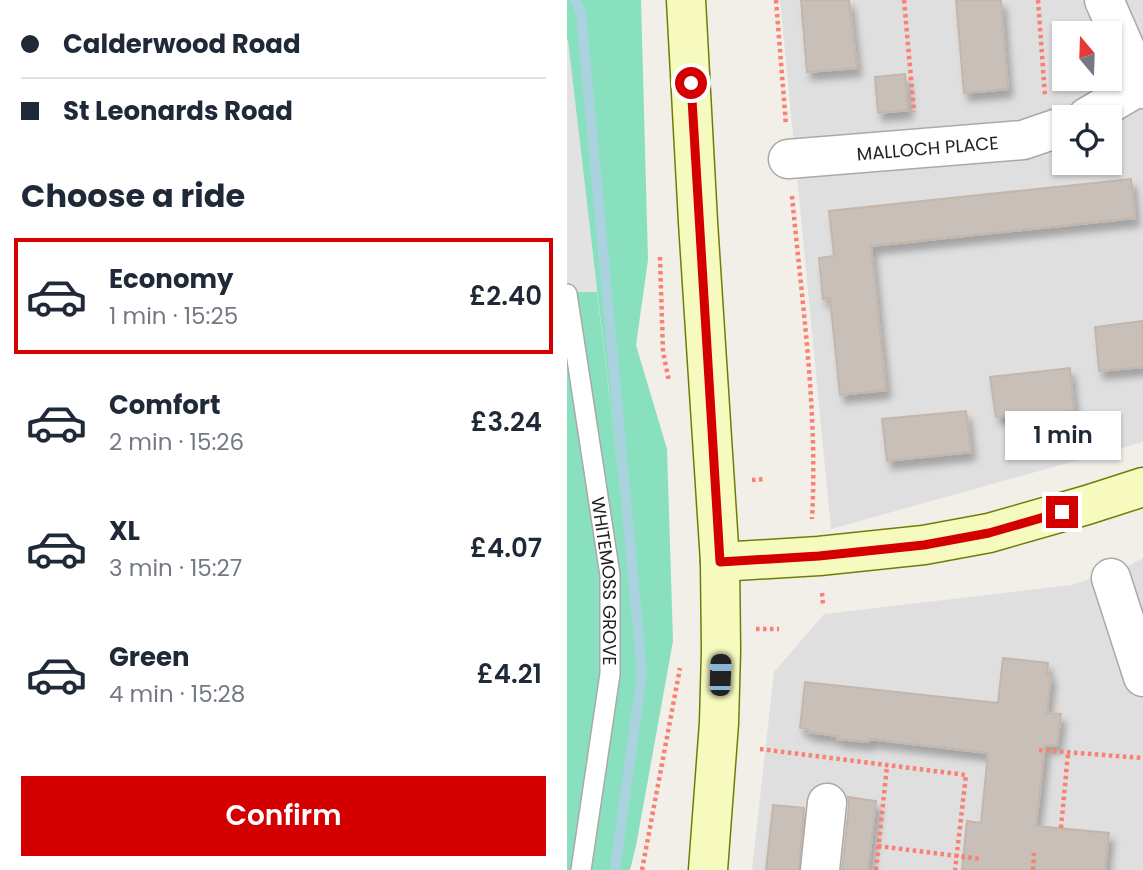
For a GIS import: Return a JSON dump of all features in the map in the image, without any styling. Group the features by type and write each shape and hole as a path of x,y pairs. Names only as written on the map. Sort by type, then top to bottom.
{"street":[{"path":"686,0 720,562 719,723 708,870"},
{"path":"1109,105 1142,87 1111,3"},
{"name":"MALLOCH PLACE","path":"788,159 1023,140 1052,130"},
{"path":"720,562 819,556 924,545 989,533 1143,486"},
{"path":"1111,578 1143,677"},
{"path":"820,870 827,803"}],"lane":[{"name":"WHITEMOSS GROVE","path":"567,294 611,575 610,674 581,870"}],"path":[{"path":"776,0 809,386 813,492"},
{"path":"904,0 917,148"},
{"path":"1038,0 1053,105"},
{"path":"660,254 663,352 671,392"},
{"path":"642,870 681,664"},
{"path":"760,749 967,775 955,870"},
{"path":"1039,750 1143,758"},
{"path":"1061,828 1068,752"},
{"path":"876,870 887,766"},
{"path":"878,846 981,859"},
{"path":"1033,870 1034,853"}],"shaded area":[{"path":"780,0 1143,0 1143,442 831,529"},
{"path":"568,40 642,673 597,292 567,292"},
{"path":"1143,558 1143,870 752,870 774,672 824,614 1071,585 1125,568"}],"green space":[{"path":"567,0 641,0 648,260 636,345 667,449 673,641 630,870 567,870"}],"building":[{"path":"801,0 849,0 857,68 807,72"},
{"path":"956,0 1001,0 1008,89 964,93"},
{"path":"905,74 908,110 878,113 875,77"},
{"path":"1131,179 1135,218 871,246 886,390 840,395 830,298 823,299 819,258 834,256 829,211"},
{"path":"1143,321 1143,367 1099,371 1095,327"},
{"path":"1070,368 1074,411 996,417 990,377"},
{"path":"966,411 971,452 887,461 882,419"},
{"path":"1003,658 1048,663 1047,674 1051,674 1047,713 1061,714 1057,746 1045,745 1036,826 1109,833 1105,870 962,870 967,821 981,823 988,753 869,739 869,742 837,739 838,736 808,732 808,729 800,728 805,682 998,703"},
{"path":"848,797 876,801 868,870 842,870"},
{"path":"773,805 804,808 799,870 766,870"}],"waterway":[{"path":"575,0 581,13 642,673 615,870"}],"route":[{"path":"691,83 720,562 819,556 924,545 989,533 1062,512"}]}
